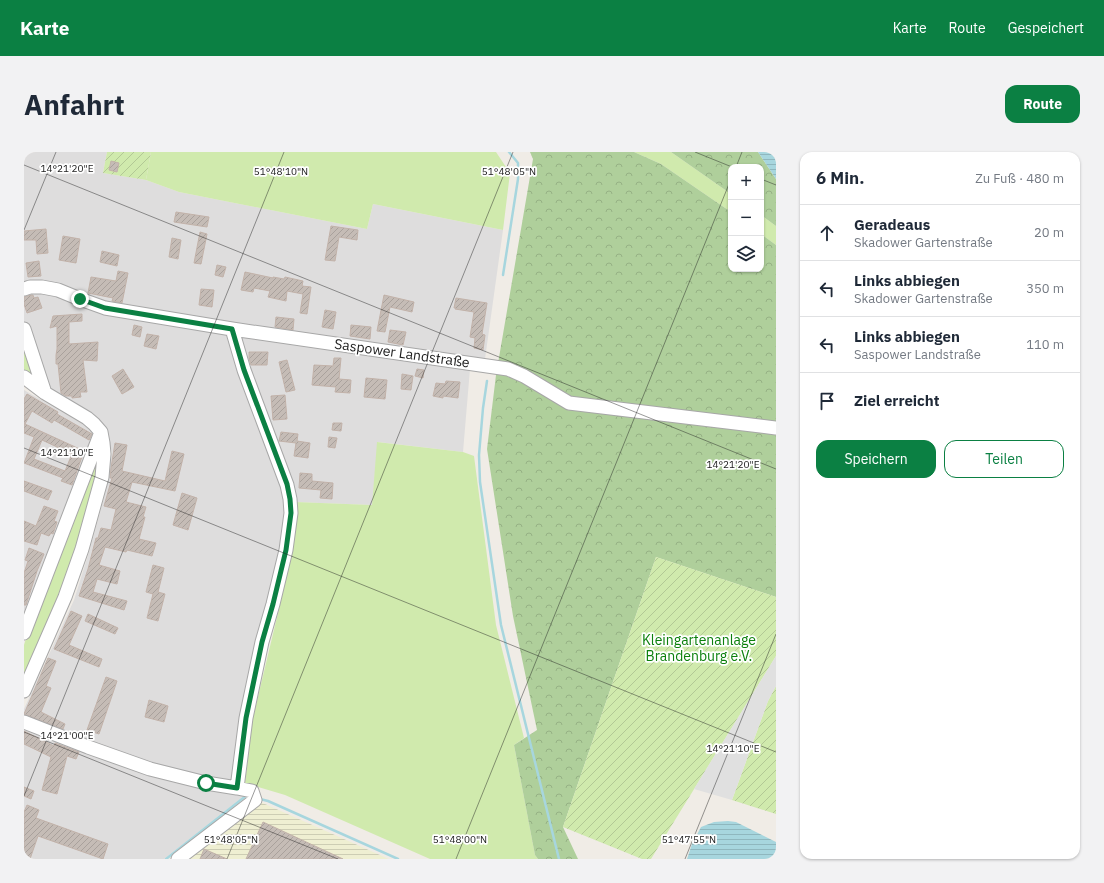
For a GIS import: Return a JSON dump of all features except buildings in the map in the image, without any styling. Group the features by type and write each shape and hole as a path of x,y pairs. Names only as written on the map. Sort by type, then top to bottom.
{"street":[{"name":"Saspower Landstraße","path":"24,289 30,287 42,287 58,290 105,308 232,329 508,369 524,376 569,403 776,428"},
{"path":"24,329 45,393"},
{"path":"232,329 244,370 287,484 291,513 286,550 262,642 246,718 237,788"},
{"path":"24,377 45,393 87,418 94,424 101,432 104,454 102,477 82,548 65,597 24,691"},
{"path":"24,633 101,432"},
{"path":"70,510 90,517"},
{"path":"24,722 150,769 206,783 252,791 255,800 178,859"}],"shaded area":[{"path":"24,152 107,152 103,173 146,180 179,192 367,229 373,204 503,230 485,359 106,304 24,284"},
{"path":"30,290 227,333 274,458 285,506 282,549 235,771 230,783 149,765 24,719 24,709 74,600 105,494 112,453 107,430 100,420 90,412 55,394 44,384 24,323 24,292"},
{"path":"241,335 470,369 463,452 378,442 372,505 295,502 247,369"},
{"path":"24,390 88,427 93,433 24,616"},
{"path":"776,656 776,686 768,701 732,800 694,789"},
{"path":"24,726 245,795 164,859 24,859"}],"green space":[{"path":"107,152 151,152 146,180 103,173"},
{"path":"151,152 496,152 510,173 503,230 373,204 367,229 179,192 146,180"},
{"path":"530,152 634,152 661,164 728,210 728,272 764,272 764,236 776,245 776,597 656,557 563,827 578,859 538,859 535,855 514,745 537,730 513,616 487,449 496,375 533,159"},
{"path":"634,152 671,152 728,192 728,210 661,164"},
{"path":"671,152 758,152 776,179 776,226 764,217 764,164 728,164 728,192"},
{"path":"764,217 776,226 776,245 764,236"},
{"path":"24,342 36,380 24,371"},
{"path":"377,442 463,452 474,456 496,625 524,738 514,745 535,855 538,859 430,859 285,795 245,783 252,722 293,550 295,502 372,505"},
{"path":"98,455 96,477 59,600 24,674 24,645 30,626"},
{"name":"Kleingartenanlage Brandenburg e.V.","path":"656,557 776,597 776,656 651,859 642,859 563,827"},
{"name":"Kleingartenanlage Brandenburg e.V.","path":"776,686 776,814 732,800 768,701"},
{"path":"256,800 389,859 182,859"}],"water":[{"path":"758,152 776,152 776,179"},
{"path":"714,822 736,822 776,842 776,859 687,859 692,844 701,827"}],"waterway":[{"path":"503,275 518,179 518,163 509,152"},
{"path":"487,381 479,455 480,482 501,625 559,859"},
{"path":"166,859 247,795"},
{"path":"260,799 268,801 398,859"}],"route":[{"path":"80,299 105,308 232,329 244,370 287,484 291,513 286,550 262,642 246,718 237,788 206,783"}]}
